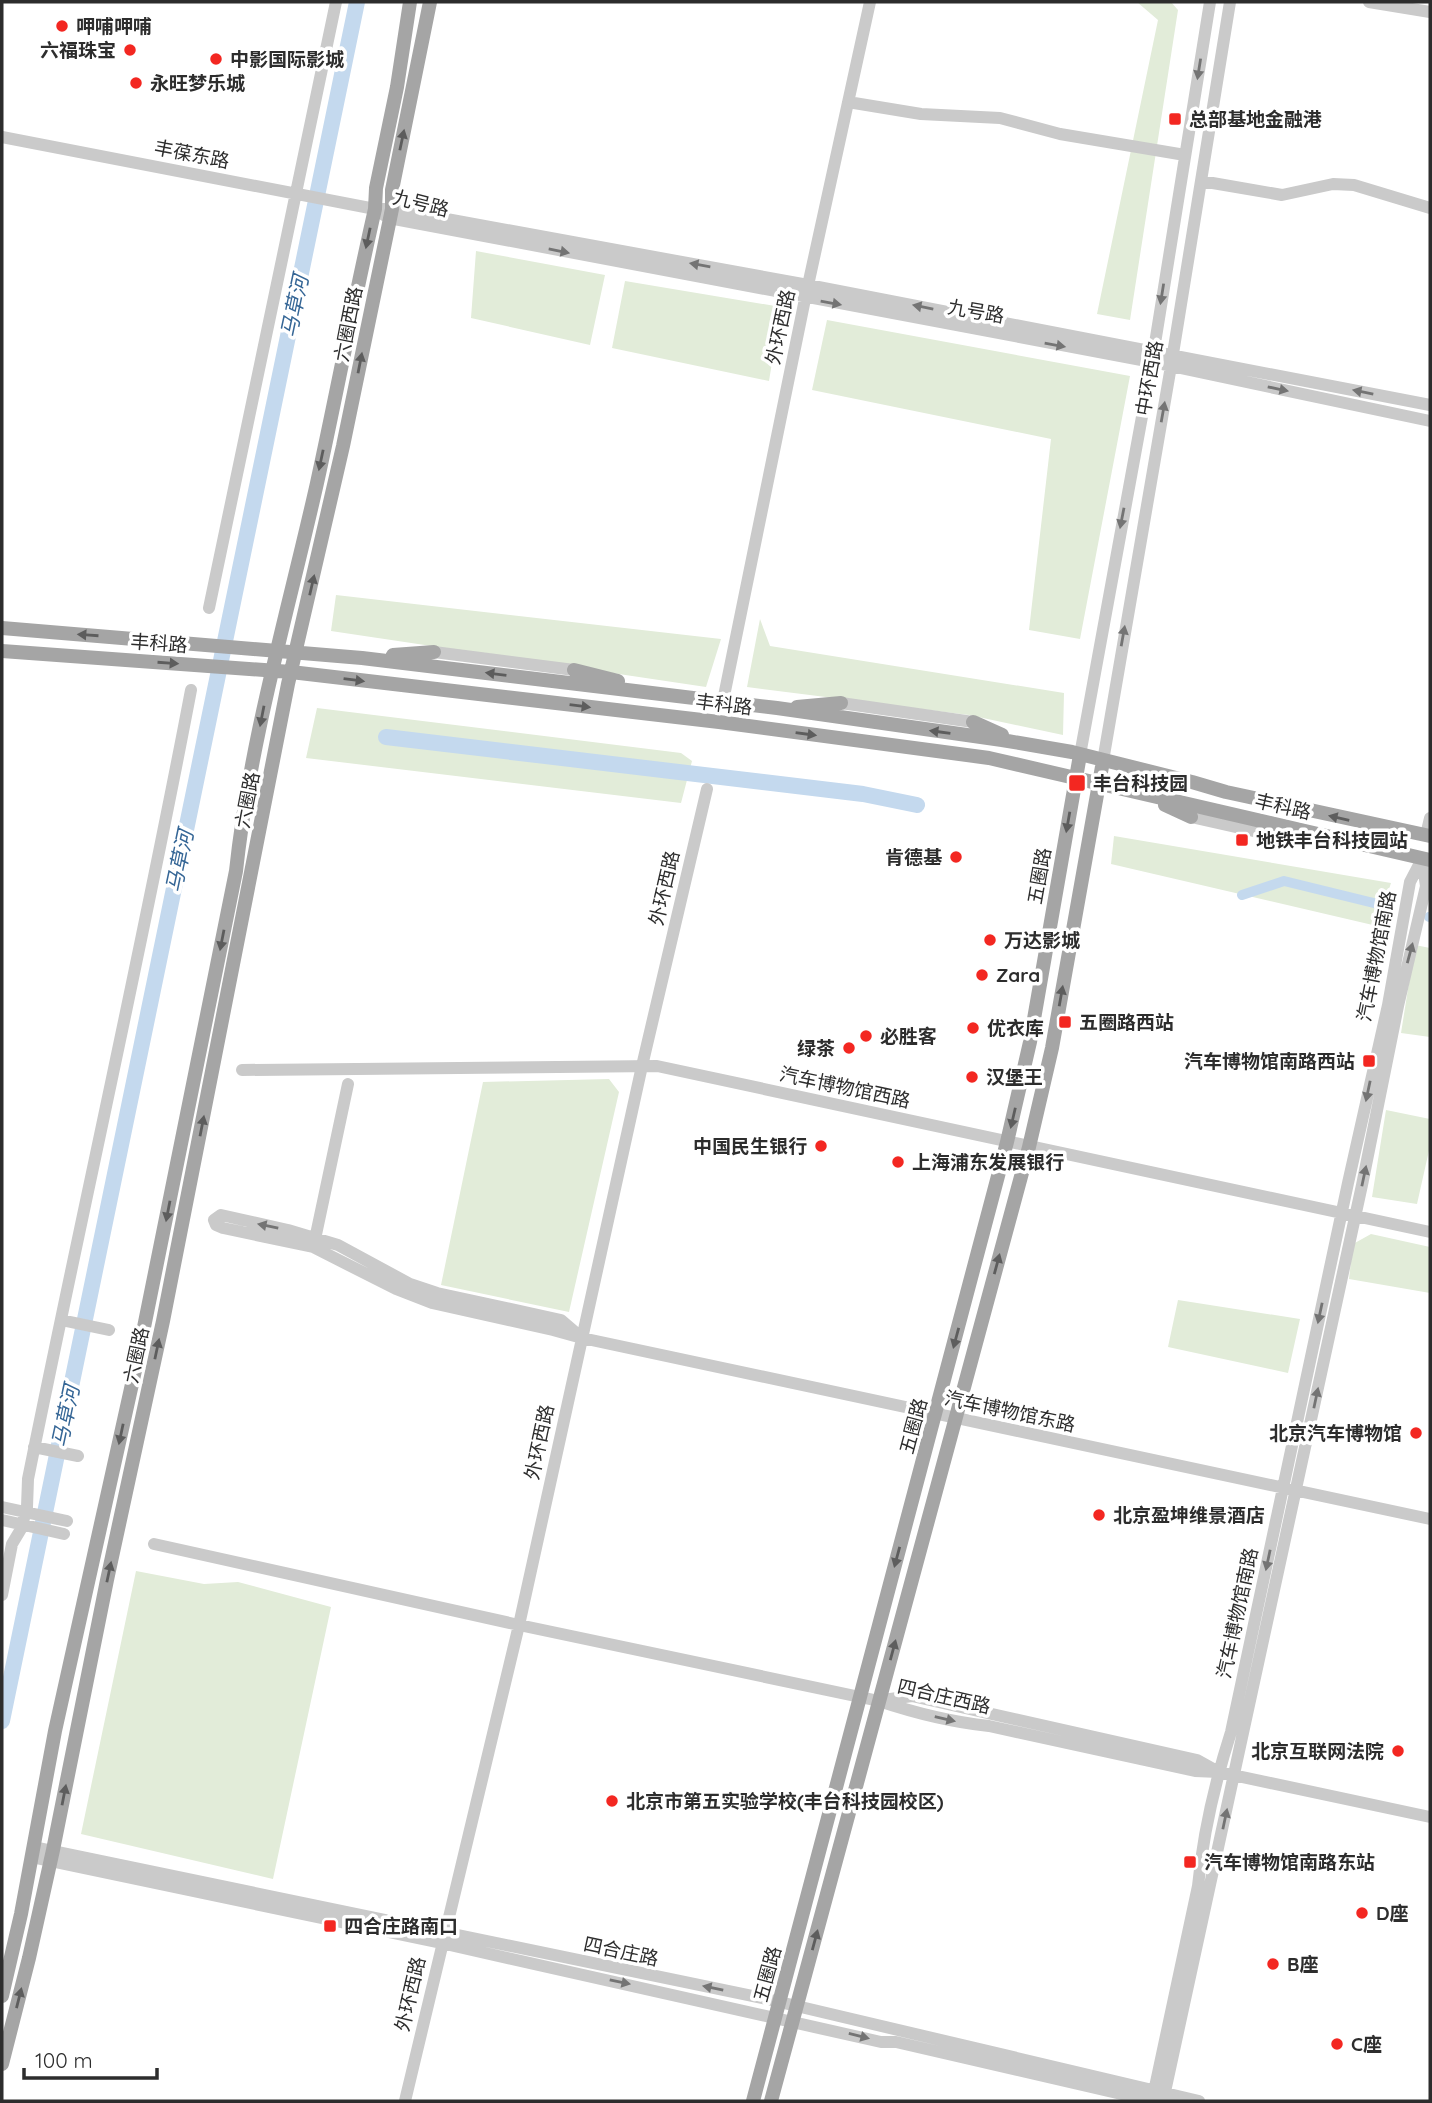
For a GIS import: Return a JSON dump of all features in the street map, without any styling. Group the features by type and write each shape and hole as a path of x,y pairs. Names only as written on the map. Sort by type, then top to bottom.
{"main road":[{"name":"六圈西路","path":"278,650 375,209 376,188 397,87 410,2"},
{"name":"六圈西路","path":"296,652 343,446 430,2"},
{"name":"丰科路","path":"2,628 362,658 723,701 1019,743 1428,836"},
{"name":"六圈路","path":"2,1996 55,1731 138,1357 236,871 242,820 278,650"},
{"name":"丰科路","path":"2,652 291,672 705,720 975,756 1426,860"},
{"name":"六圈路","path":"2,2064 29,1958 163,1321 296,652"},
{"path":"362,658 433,652"},
{"path":"575,670 645,692"},
{"path":"777,708 841,703"},
{"path":"973,722 1019,743"},
{"name":"五圈路","path":"753,2101 1007,1142 1030,1042 1080,755"},
{"name":"五圈路","path":"771,2101 1029,1147 1052,1048 1103,761"},
{"path":"1145,794 1191,817"},
{"path":"1280,837 1330,837"}],"street":[{"path":"209,608 299,194 337,2"},
{"name":"外环西路","path":"723,701 805,299 870,2"},
{"name":"中环西路","path":"1080,755 1153,357 1210,2"},
{"name":"中环西路","path":"1103,761 1230,2"},
{"path":"1369,2 1430,12"},
{"path":"848,102 921,114 1000,118 1060,134 1185,155"},
{"name":"丰葆东路","path":"2,137 375,209"},
{"path":"1201,181 1282,195 1333,184 1353,185 1430,208"},
{"name":"九号路","path":"375,209 805,299 1153,357"},
{"name":"九号路","path":"390,214 808,285 1172,361 1430,421"},
{"name":"九号路","path":"1172,361 1430,405"},
{"path":"433,652 575,670"},
{"path":"2,1595 12,1544 22,1530 27,1507 28,1479 108,1086 160,854 191,690"},
{"path":"841,703 973,722"},
{"name":"外环西路","path":"405,2101 519,1625 642,1066 707,789"},
{"name":"丰科路","path":"1191,817 1280,837"},
{"path":"1428,836 1430,818"},
{"name":"汽车博物馆南路","path":"1157,2098 1234,1775 1342,1213 1388,1005 1410,882 1426,860"},
{"name":"汽车博物馆南路","path":"1157,2098 1198,1886 1200,1860 1219,1772 1231,1732 1355,1216 1398,1006 1426,887 1426,860"},
{"name":"汽车博物馆西路","path":"242,1070 657,1066 1430,1232"},
{"path":"314,1242 348,1084"},
{"path":"314,1242 221,1215 214,1220 216,1225 223,1228 314,1242 338,1245 410,1284 437,1293 561,1320 582,1338"},
{"path":"61,1320 108,1330"},
{"name":"汽车博物馆东路","path":"582,1338 1430,1519"},
{"path":"35,1447 78,1456"},
{"path":"2,1507 22,1518 66,1527"},
{"path":"2,1520 22,1518"},
{"name":"四合庄西路","path":"154,1544 519,1625 859,1696 965,1724 989,1726 1195,1771 1219,1772 1430,1817"},
{"name":"四合庄路","path":"32,1852 442,1938 780,2002 1157,2098"},
{"name":"四合庄路","path":"442,1938 881,2042 896,2042 1157,2098 1199,2101"}],"green space":[{"path":"1137,2 1171,2 1178,10 1130,320 1097,314 1158,20"},
{"path":"476,251 605,275 590,345 471,318"},
{"path":"625,281 781,307 769,381 612,348"},
{"path":"827,320 1130,376 1080,639 1029,630 1051,439 812,390"},
{"path":"336,595 721,639 706,687 331,631"},
{"path":"760,619 770,646 1064,693 1063,735 969,715 747,687"},
{"path":"317,708 681,753 692,761 681,803 306,758"},
{"path":"1114,836 1391,883 1377,926 1111,864"},
{"path":"1415,945 1430,948 1430,1037 1401,1033"},
{"path":"609,1079 619,1092 569,1312 441,1285 483,1082"},
{"path":"1386,1110 1430,1119 1430,1146 1417,1204 1372,1197"},
{"path":"1371,1234 1430,1247 1430,1293 1349,1279 1353,1244"},
{"path":"1178,1300 1300,1319 1288,1373 1168,1347"},
{"path":"136,1571 204,1584 238,1582 331,1607 273,1879 81,1834"}],"waterway":[{"name":"马草河","path":"2,1721 357,2"},
{"path":"386,737 863,794 917,805"},
{"path":"1242,895 1284,881 1386,906"}],"place":[{"name":"呷哺呷哺","path":"62,26"},
{"name":"六福珠宝","path":"130,50"},
{"name":"中影国际影城","path":"216,59"},
{"name":"永旺梦乐城","path":"136,83"},
{"name":"总部基地金融港","path":"1175,119"},
{"name":"丰台科技园","path":"1077,783"},
{"name":"地铁丰台科技园站","path":"1242,840"},
{"name":"肯德基","path":"956,857"},
{"name":"万达影城","path":"990,940"},
{"name":"Zara","path":"982,975"},
{"name":"五圈路西站","path":"1065,1022"},
{"name":"优衣库","path":"973,1028"},
{"name":"必胜客","path":"866,1036"},
{"name":"绿茶","path":"849,1048"},
{"name":"汽车博物馆南路西站","path":"1369,1061"},
{"name":"汉堡王","path":"972,1077"},
{"name":"中国民生银行","path":"821,1146"},
{"name":"上海浦东发展银行","path":"898,1162"},
{"name":"北京汽车博物馆","path":"1416,1433"},
{"name":"北京盈坤维景酒店","path":"1099,1515"},
{"name":"北京互联网法院","path":"1398,1751"},
{"name":"北京市第五实验学校(丰台科技园校区)","path":"612,1801"},
{"name":"汽车博物馆南路东站","path":"1190,1862"},
{"name":"D座","path":"1362,1913"},
{"name":"四合庄路南口","path":"330,1926"},
{"name":"B座","path":"1273,1964"},
{"name":"C座","path":"1337,2044"}]}
